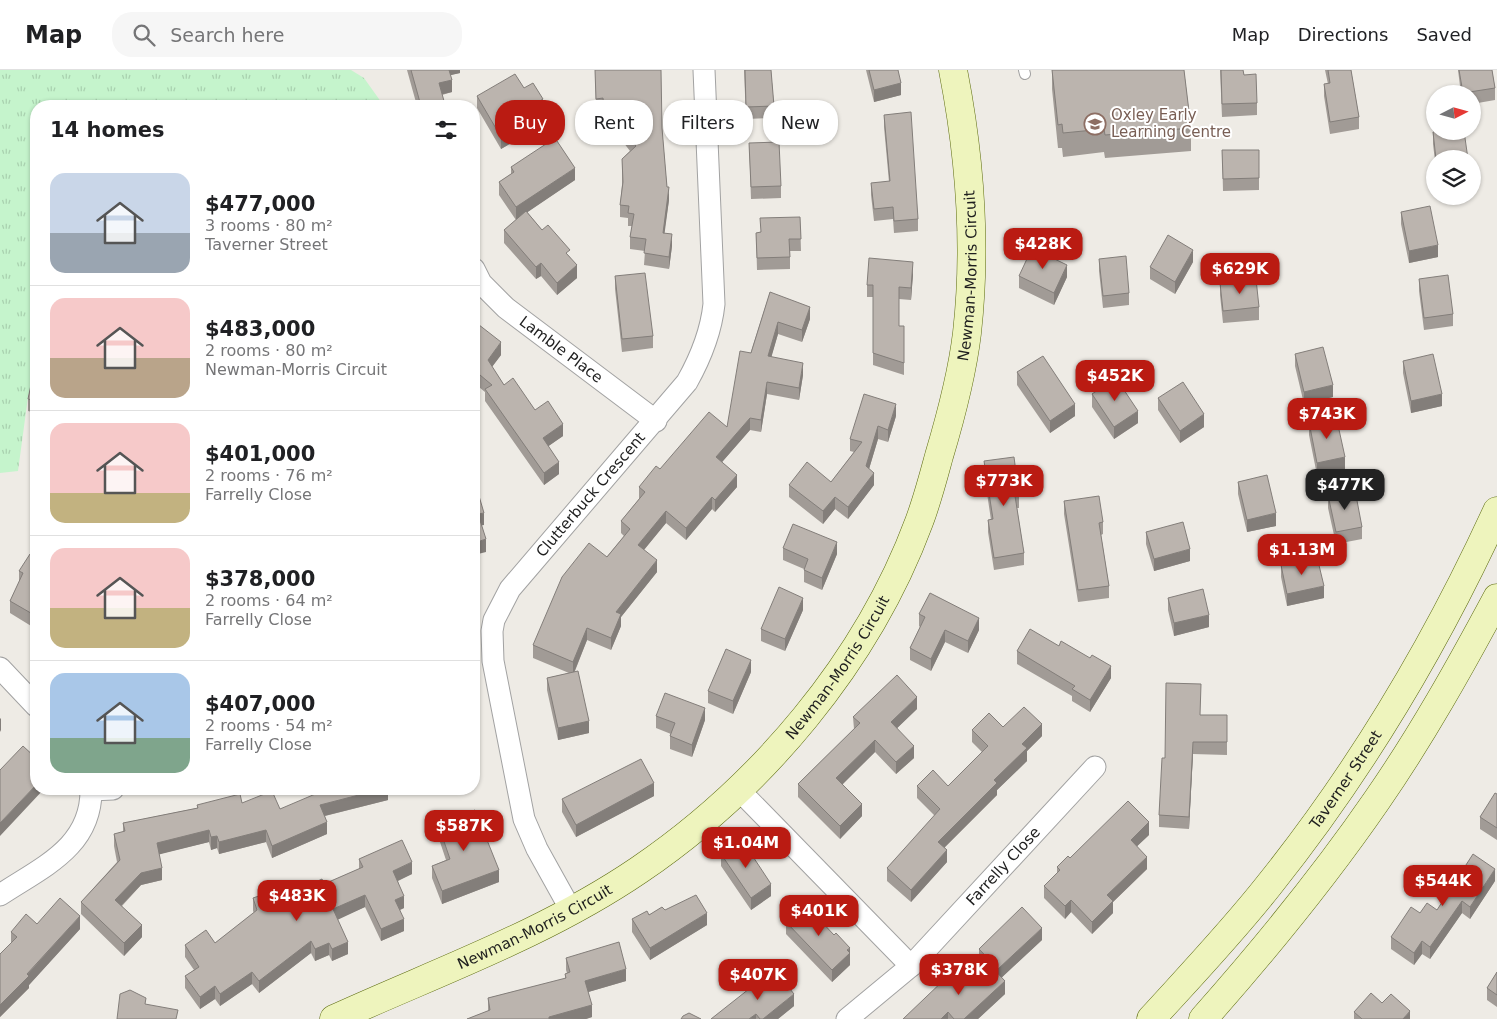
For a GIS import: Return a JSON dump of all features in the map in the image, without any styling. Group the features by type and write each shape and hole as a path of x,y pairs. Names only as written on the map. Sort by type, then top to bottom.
{"street":[{"name":"Clutterbuck Crescent","path":"572,912 537,849 524,818 493,661 492,632 498,609 510,589 688,382 704,352 713,320 714,304 704,70"},
{"name":"Newman-Morris Circuit","path":"334,1019 504,946 572,912 639,870 681,839 738,789 790,734 846,662 889,588 920,522 949,423 967,332 971,205 965,132 954,70"},
{"name":"Lamble Place","path":"480,281 506,308 656,421"},
{"name":"Taverner Street","path":"1151,1019 1231,931 1270,884 1343,785 1408,684 1465,580 1497,511"},
{"path":"1203,1019 1262,953 1341,851 1378,799 1446,691 1497,598"},
{"path":"0,668 30,700"},
{"name":"Farrelly Close","path":"848,1019 911,966 1095,767"},
{"path":"738,789 911,966"},
{"path":"0,895 65,852 81,834 89,812 90,795"}],"green space":[{"path":"0,70 351,70 364,78 380,100 30,100 30,390 18,471 0,473"}],"building":[{"path":"411,70 449,70 452,80 439,83 444,100 419,100"},
{"path":"595,70 661,70 663,145 667,187 669,187 663,233 672,234 669,257 644,253 646,239 630,237 634,214 628,213 629,206 620,205 623,182 622,159 635,145 653,145 653,100 596,99"},
{"path":"745,70 771,70 774,100 763,100 763,106 753,107 753,100 746,100"},
{"path":"869,70 898,70 901,83 874,90"},
{"path":"1052,70 1184,70 1191,128 1105,135 1104,129 1063,133 1062,124 1058,125"},
{"path":"1221,70 1243,70 1244,75 1256,74 1257,103 1222,104"},
{"path":"1328,70 1351,70 1359,117 1330,122 1324,84 1330,83"},
{"path":"1459,70 1492,70 1495,88 1481,90 1481,85 1462,85"},
{"path":"515,74 524,88 533,83 543,99 495,100 495,127 477,96"},
{"path":"911,112 918,219 894,221 893,207 874,209 871,183 890,181 884,115"},
{"path":"1434,140 1465,140 1467,150 1435,150"},
{"path":"753,143 779,145 781,186 751,187 749,145 753,145"},
{"path":"544,145 560,145 575,168 516,207 499,182 514,172 511,167"},
{"path":"1222,150 1259,150 1259,178 1223,179"},
{"path":"1430,206 1438,245 1409,251 1401,212"},
{"path":"526,211 542,230 548,225 570,250 566,253 577,265 557,283 541,263 536,267 504,230"},
{"path":"800,217 801,239 789,239 790,257 757,258 756,233 761,232 760,218"},
{"path":"1168,235 1193,250 1175,282 1150,267"},
{"path":"1032,248 1067,265 1054,293 1019,276"},
{"path":"1126,256 1129,293 1103,296 1099,259"},
{"path":"869,258 913,262 911,288 899,287 899,326 904,326 904,363 873,353 873,285 867,285"},
{"path":"645,273 653,336 622,339 615,276"},
{"path":"1448,275 1453,314 1424,318 1419,279"},
{"path":"1256,279 1259,307 1223,311 1220,283"},
{"path":"770,292 810,307 802,330 778,322 768,356 803,363 799,388 767,382 761,420 750,418 716,457 737,475 715,500 712,497 686,528 666,511 638,545 657,560 616,612 621,614 611,638 587,628 573,662 533,645 562,577 589,543 607,557 630,529 621,521 645,492 639,487 656,466 660,469 709,412 727,427 740,351 751,353"},
{"path":"480,326 501,342 488,360 504,385 513,378 535,410 548,401 563,424 543,438 559,462 544,473 485,389 492,385 480,375"},
{"path":"1323,347 1333,385 1304,392 1295,354"},
{"path":"1433,354 1442,394 1411,401 1403,361"},
{"path":"1043,356 1075,404 1050,421 1017,372"},
{"path":"1116,378 1138,411 1114,427 1092,394"},
{"path":"1183,382 1204,414 1180,431 1158,398"},
{"path":"864,394 896,404 888,430 878,426 866,466 874,473 848,507 835,497 823,511 789,485 807,462 831,482 862,442 850,439"},
{"path":"1336,416 1345,457 1317,463 1309,422"},
{"path":"1014,457 1019,495 1015,496 1024,553 994,558 988,520 993,519 984,461"},
{"path":"1267,475 1276,513 1247,520 1238,482"},
{"path":"1355,490 1362,527 1336,532 1328,495"},
{"path":"1099,496 1103,522 1099,523 1109,586 1078,590 1064,501"},
{"path":"480,499 484,513 480,514"},
{"path":"480,520 486,539 480,541"},
{"path":"1183,522 1190,549 1154,559 1146,532"},
{"path":"793,524 837,542 822,578 804,570 808,559 783,548"},
{"path":"30,554 30,613 10,601 23,573 19,571"},
{"path":"1317,557 1324,586 1287,594 1281,565"},
{"path":"779,587 803,598 785,639 761,629"},
{"path":"1203,589 1209,615 1174,623 1168,598"},
{"path":"930,593 979,618 968,641 945,630 931,659 910,648 925,617 919,614"},
{"path":"1030,629 1059,646 1061,641 1090,658 1092,655 1111,666 1090,700 1072,689 1075,686 1017,651"},
{"path":"726,649 751,660 733,701 708,691"},
{"path":"578,671 589,721 558,728 547,678"},
{"path":"897,675 917,697 891,722 914,746 896,762 875,740 836,778 862,804 840,826 798,784 860,723 853,717"},
{"path":"1166,683 1201,684 1200,715 1227,715 1227,742 1193,742 1189,817 1159,815 1162,758 1165,758"},
{"path":"665,693 705,708 692,745 670,736 675,723 656,716"},
{"path":"1024,707 1042,724 1022,744 1027,748 994,780 997,783 938,842 947,850 911,890 887,868 940,809 917,786 933,770 948,786 988,746 972,730 989,713 1003,727"},
{"path":"23,746 30,752 30,791 0,823 0,770"},
{"path":"641,759 654,783 576,825 562,799"},
{"path":"1495,793 1497,794 1497,828 1480,817"},
{"path":"236,795 240,795 242,803 262,795 274,795 280,809 313,795 359,795 320,805 327,822 272,846 266,830 219,842 217,836 211,837 209,830 157,843 162,868 141,873 115,900 142,925 124,943 81,902 120,860 114,834 125,831 123,823 198,808 197,805"},
{"path":"1128,801 1149,822 1131,840 1147,857 1107,895 1113,901 1092,922 1071,900 1065,906 1044,886 1060,870 1057,867 1068,856 1070,858"},
{"path":"475,810 499,870 442,891 432,866 450,859 438,824"},
{"path":"402,840 412,862 393,871 404,896 395,900 404,919 381,929 365,895 333,909 348,942 332,949 329,943 315,949 311,941 259,981 252,972 220,994 215,986 200,997 185,976 199,967 185,945 206,930 215,943 257,910 253,898 288,886 291,894 322,879 324,884 363,867 359,859"},
{"path":"742,840 771,884 751,898 721,854"},
{"path":"1473,854 1495,869 1470,907 1462,901 1430,947 1422,941 1414,953 1391,937 1411,907 1420,913 1427,903 1437,910"},
{"path":"696,895 707,913 650,948 632,919 647,911 649,915 662,907 665,910"},
{"path":"60,898 80,916 27,974 29,976 0,1005 0,954 17,937 11,932 26,914 37,924"},
{"path":"805,904 834,935 836,933 850,948 847,950 850,953 832,970 786,922"},
{"path":"1022,907 1042,928 998,969 979,949"},
{"path":"619,942 626,969 585,981 592,1005 549,1017 549,1019 467,1019 490,1010 488,998 566,978 565,974 570,972 566,958"},
{"path":"986,961 1005,981 964,1019 954,1019 948,1012 941,1019 903,1019 947,977 957,988"},
{"path":"1497,972 1497,995 1487,988"},
{"path":"778,974 794,994 763,1019 760,1019 756,1014 749,1019 711,1019 754,985 758,990"},
{"path":"130,990 146,998 145,1004 178,1010 176,1019 117,1019 120,994"},
{"path":"1371,993 1382,1003 1391,994 1410,1011 1403,1019 1362,1019 1354,1012"},
{"path":"689,1013 701,1019 681,1019"}],"place":[{"name":"Oxley Early Learning Centre","path":"1095,124"}]}
